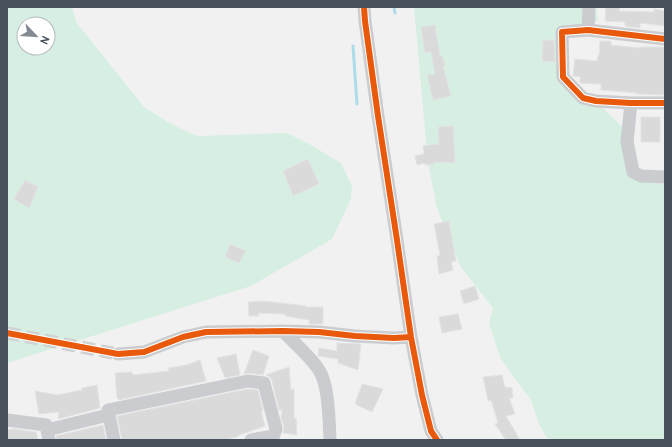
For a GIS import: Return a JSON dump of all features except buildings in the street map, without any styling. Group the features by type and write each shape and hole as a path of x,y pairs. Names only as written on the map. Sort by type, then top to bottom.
{"street":[{"path":"364,7 378,116 411,337 431,432 437,440"},
{"path":"588,30 589,7"},
{"path":"665,39 588,30 562,32 562,77 583,98 596,101 665,103"},
{"path":"631,103 627,142 633,172 641,176 665,177"},
{"path":"118,354 144,352 183,337 206,332 283,330 355,336 394,338 411,337"},
{"path":"283,330 314,363 319,369 323,378 326,386 330,440"},
{"path":"114,440 108,410 248,382 264,383 276,429 273,439 268,437 252,440"},
{"path":"7,420 46,425 48,435 108,415"}],"green space":[{"path":"7,7 72,7 76,22 144,107 171,124 197,136 287,133 341,163 352,186 351,199 332,239 251,286 7,363"},
{"path":"414,7 596,7 598,21 563,32 561,79 585,102 604,109 633,137 640,172 650,183 665,184 665,440 548,440 539,424 531,400 501,359 489,324 493,308 460,266 437,208 428,163"}],"waterway":[{"path":"394,7 395,13"},
{"path":"353,46 357,104"}],"tunnel":[{"path":"7,333 118,354"}],"cycle path":[{"path":"364,7 378,116 411,337 422,395 431,431 437,440"},
{"path":"665,39 588,30 562,32 563,77 583,98 596,101 665,103"},
{"path":"7,333 118,354 144,352 183,337 206,332 283,331 319,332 394,338 411,337"}]}
